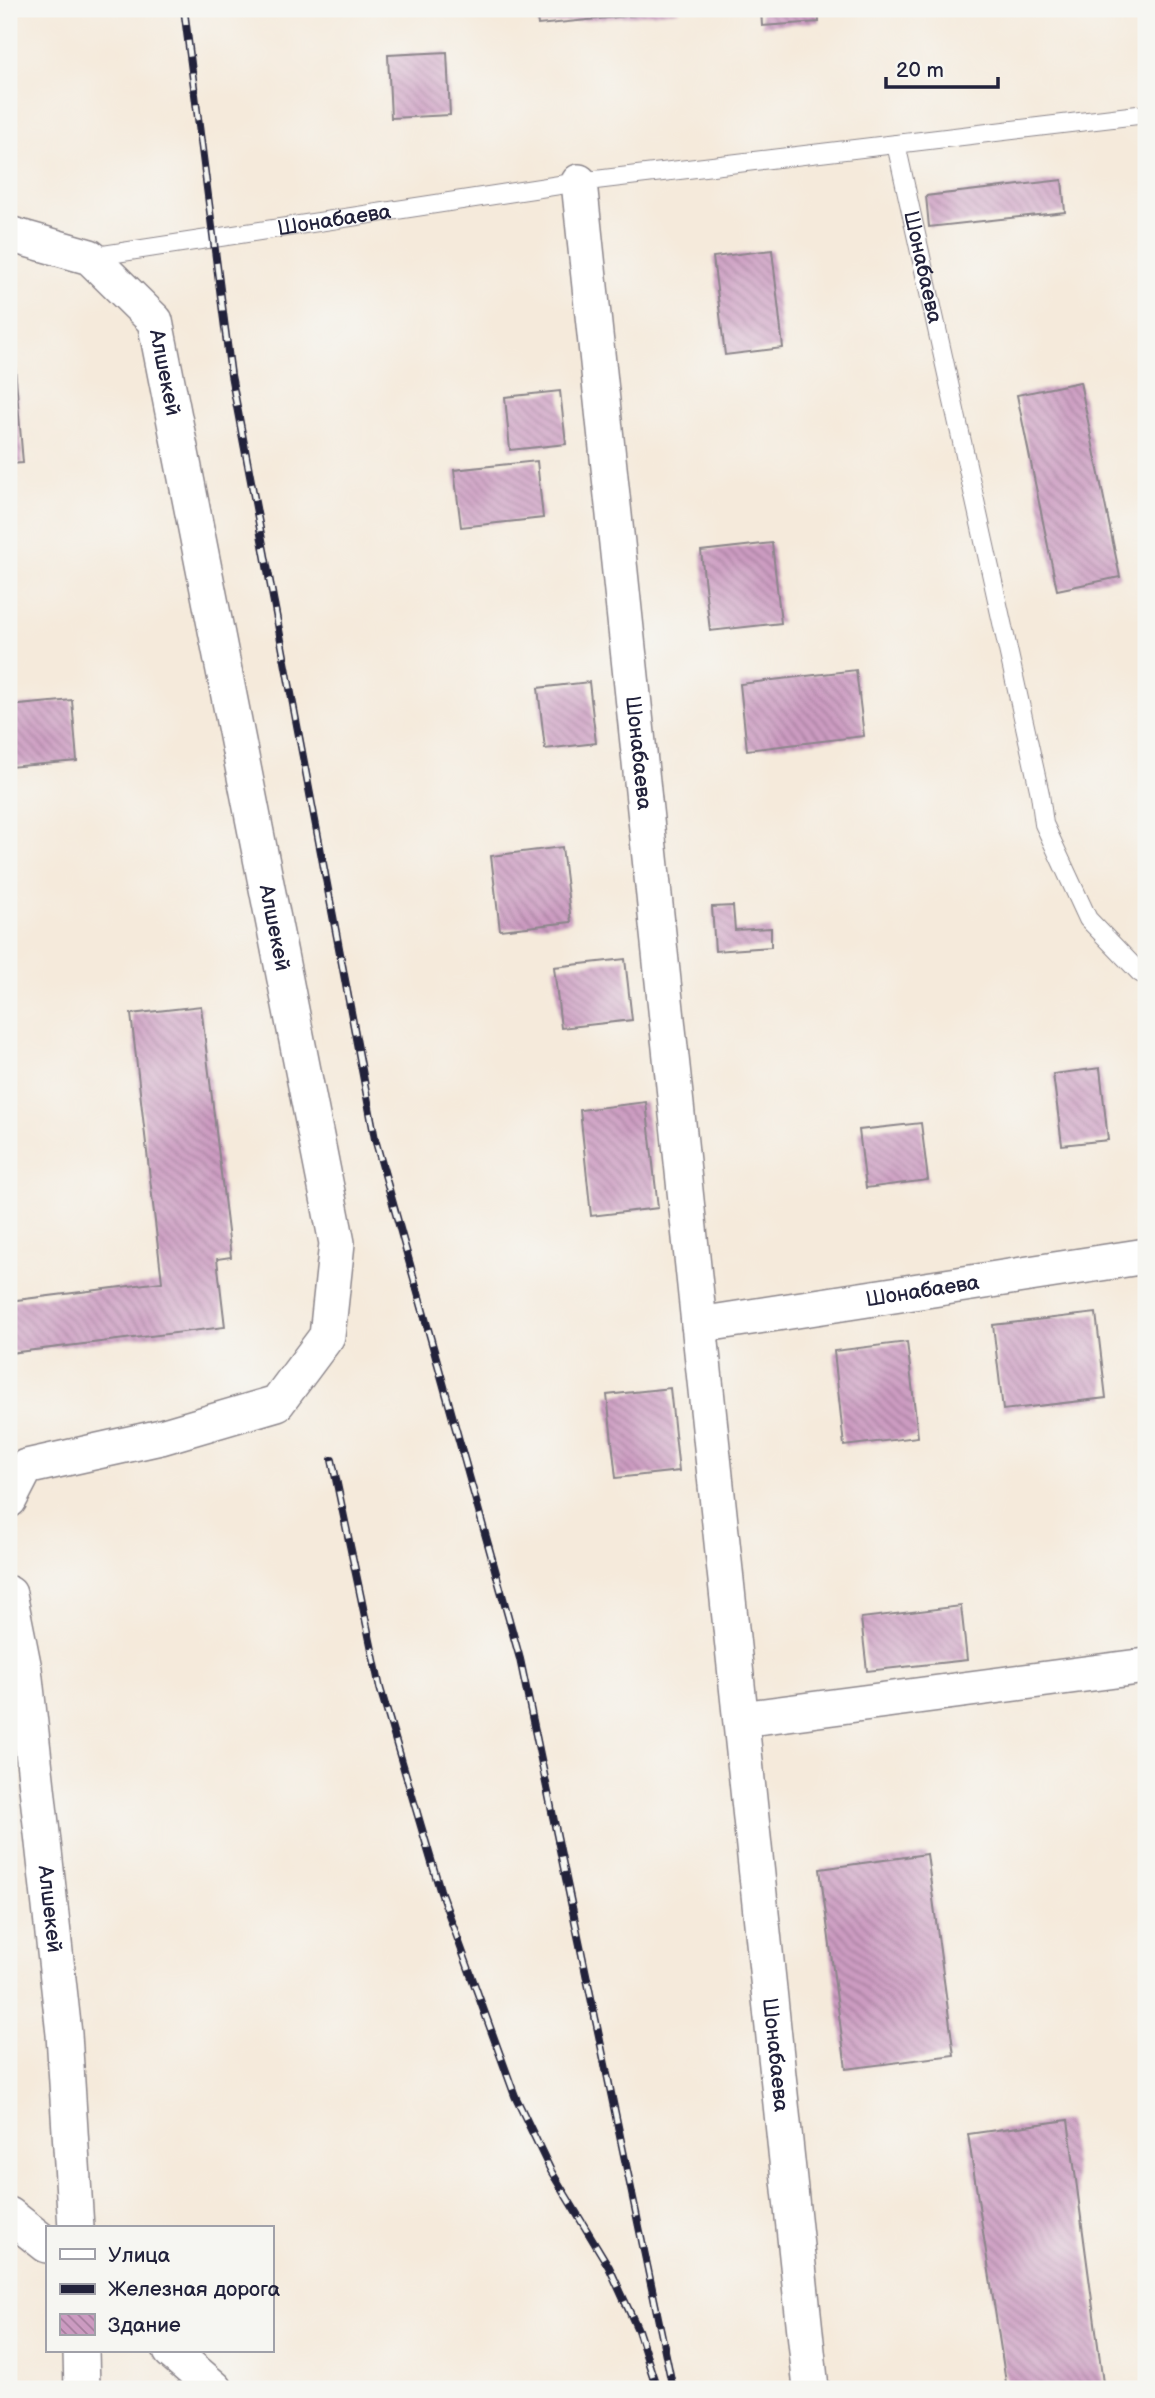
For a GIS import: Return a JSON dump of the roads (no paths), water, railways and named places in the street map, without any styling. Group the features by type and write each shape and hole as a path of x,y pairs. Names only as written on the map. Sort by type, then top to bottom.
{"street":[{"name":"Шонабаева","path":"579,182 811,2389"},
{"name":"Алшекей","path":"9,234 90,257 155,321 337,1243 327,1336 277,1404 161,1437 26,1467 9,1500"},
{"name":"Шонабаева","path":"699,1325 1146,1256"},
{"name":"Алшекей","path":"9,1594 24,1669 61,2007 76,2226"},
{"path":"741,1719 1146,1666"},
{"path":"9,2215 46,2244"},
{"path":"81,2352 82,2389"},
{"path":"172,2352 215,2389"}],"lane":[{"name":"Шонабаева","path":"90,257 579,182 1146,114"},
{"name":"Шонабаева","path":"896,144 1041,794 1044,824 1088,919 1146,976"}],"railway":[{"path":"184,9 231,375 375,1139 520,1659 673,2389"},
{"path":"332,1460 380,1688 440,1890 515,2096 551,2171 609,2267 638,2330 657,2389"}]}
